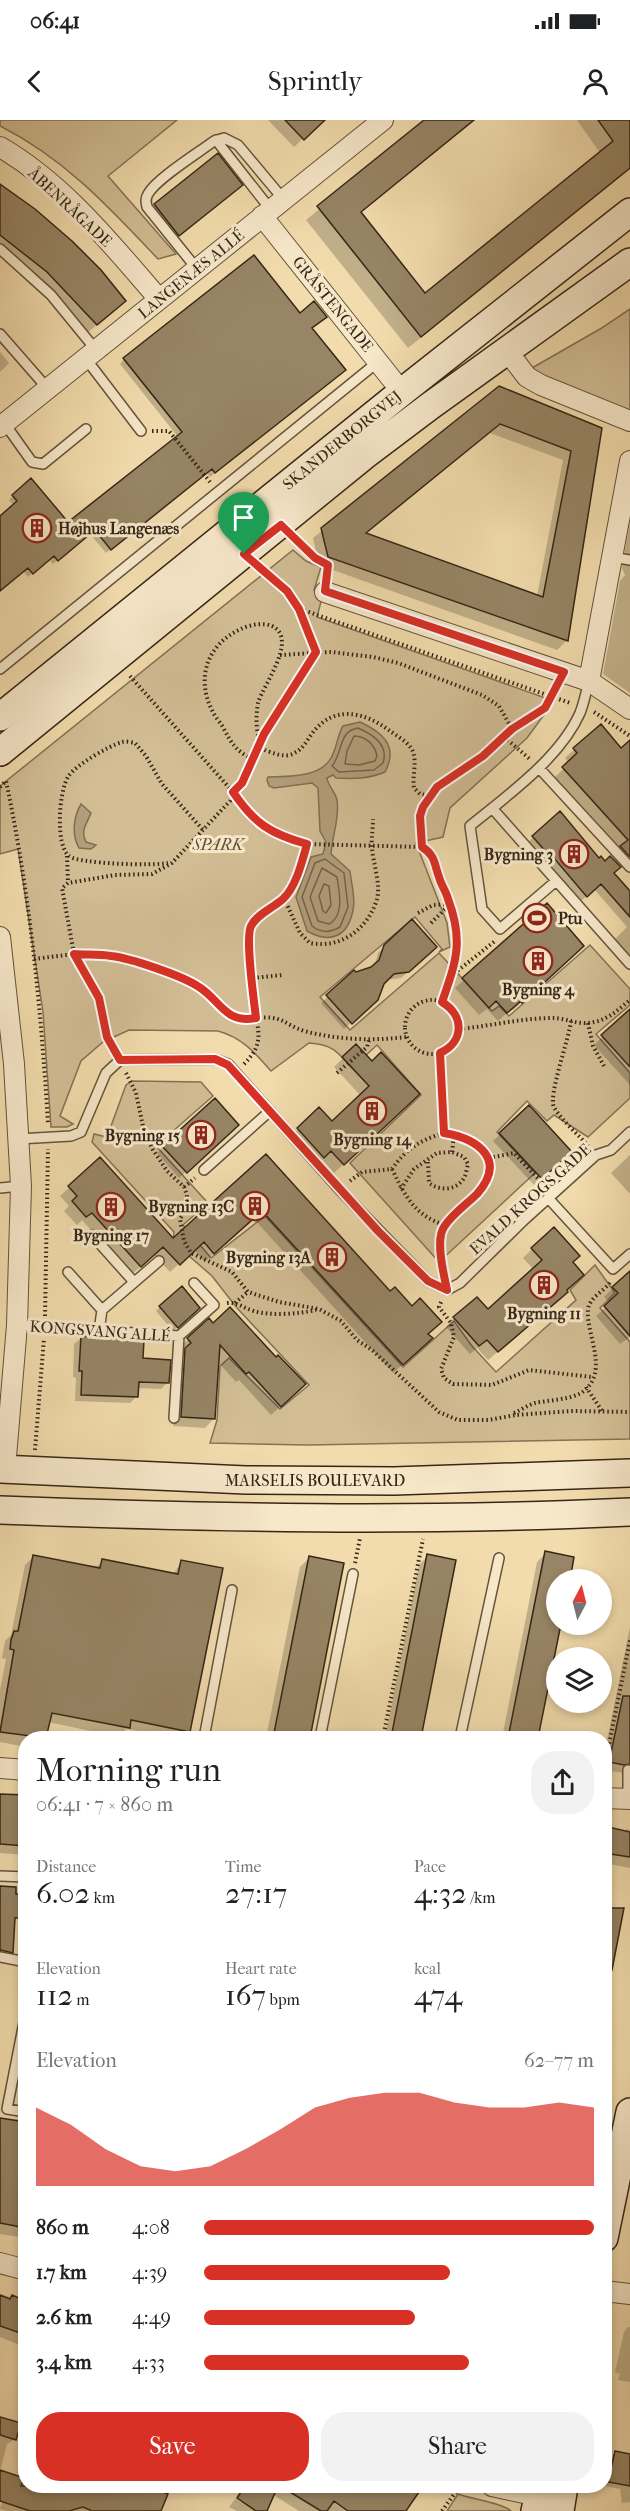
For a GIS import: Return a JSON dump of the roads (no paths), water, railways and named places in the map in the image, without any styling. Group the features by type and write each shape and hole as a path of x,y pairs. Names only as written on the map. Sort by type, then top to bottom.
{"street":[{"name":"LANGENÆS ALLÉ","path":"2,426 272,209 372,123"},
{"name":"ÅBENRÅGADE","path":"0,147 49,184 92,223 159,299"},
{"name":"GRÅSTENGADE","path":"272,209 402,392"},
{"name":"SKANDERBORGVEJ","path":"0,717 402,392 630,212"},
{"name":"SKANDERBORGVEJ","path":"0,752 420,413 508,352 630,262"},
{"path":"508,352 527,377 541,385 630,421"},
{"path":"589,681 621,558 630,462"},
{"path":"325,591 589,681 630,709"},
{"name":"KONGSVANG ALLÉ","path":"0,937 7,1064 18,1139 21,1186 16,1325 2,1469"},
{"path":"2,1469 0,1510 363,1520 630,1512"},
{"name":"MARSELIS BOULEVARD","path":"2,1469 246,1480 394,1481 630,1473"},
{"path":"0,1768 18,1770"},
{"path":"612,1798 629,1799"},
{"path":"612,2199 630,2112"},
{"path":"0,2263 18,2268"},
{"path":"612,2292 630,2294"},
{"path":"516,2493 543,2501"}],"lane":[{"path":"196,269 155,219 145,200 148,192 161,180 216,140 224,138 238,145 272,209"},
{"path":"216,140 272,209"},
{"path":"0,249 51,295 141,431"},
{"path":"0,334 48,389"},
{"path":"0,669 379,361"},
{"path":"2,426 32,462 43,464 86,429"},
{"path":"556,881 500,929 482,909 470,826 539,768 567,734 582,707 589,681"},
{"path":"539,768 630,867"},
{"path":"492,808 630,964"},
{"path":"18,1139 71,1136 81,1132 106,1073 120,1060 215,1059 228,1065 270,1111 204,1170"},
{"name":"EVALD KROGS GADE","path":"270,1111 339,1189 428,1281 447,1290 460,1283 596,1155 612,1150 630,1132"},
{"path":"0,1188 21,1186"},
{"path":"549,1199 613,1269 630,1254"},
{"path":"92,1235 134,1282"},
{"path":"99,1331 102,1310 159,1261"},
{"path":"68,1272 102,1310"},
{"name":"KONGSVANG ALLÉ","path":"16,1325 179,1336 214,1305 194,1283"},
{"path":"174,1418 179,1336"},
{"path":"461,1731 498,1558"},
{"path":"321,1731 354,1574"},
{"path":"205,1731 232,1590"},
{"path":"628,1770 629,1799"},
{"path":"0,1876 18,1877"},
{"path":"0,1957 18,1960"},
{"path":"18,2055 8,2109 18,2111"}],"water":[{"path":"360,722 375,730 386,741 389,747 389,763 385,772 373,776 336,778 333,775 327,778 338,807 331,854 350,871 354,901 351,919 342,932 337,936 323,937 307,931 296,897 311,857 323,854 326,842 320,831 318,788 312,783 274,788 269,786 267,780 268,777 312,773 326,765 335,750 343,726"},
{"path":"81,804 91,813 84,834 86,842 96,845 91,849 79,848 75,837 75,820"}],"place":[{"name":"Højhus Langenæs","path":"37,528"},
{"name":"Bygning 3","path":"574,854"},
{"name":"Ptu","path":"537,918"},
{"name":"Bygning 4","path":"538,961"},
{"name":"Bygning 14","path":"372,1111"},
{"name":"Bygning 15","path":"201,1135"},
{"name":"Bygning 13C","path":"255,1206"},
{"name":"Bygning 17","path":"111,1207"},
{"name":"Bygning 13A","path":"332,1257"},
{"name":"Bygning 11","path":"544,1285"}],"park label":[{"name":"SPARK","path":"218,844"}]}
